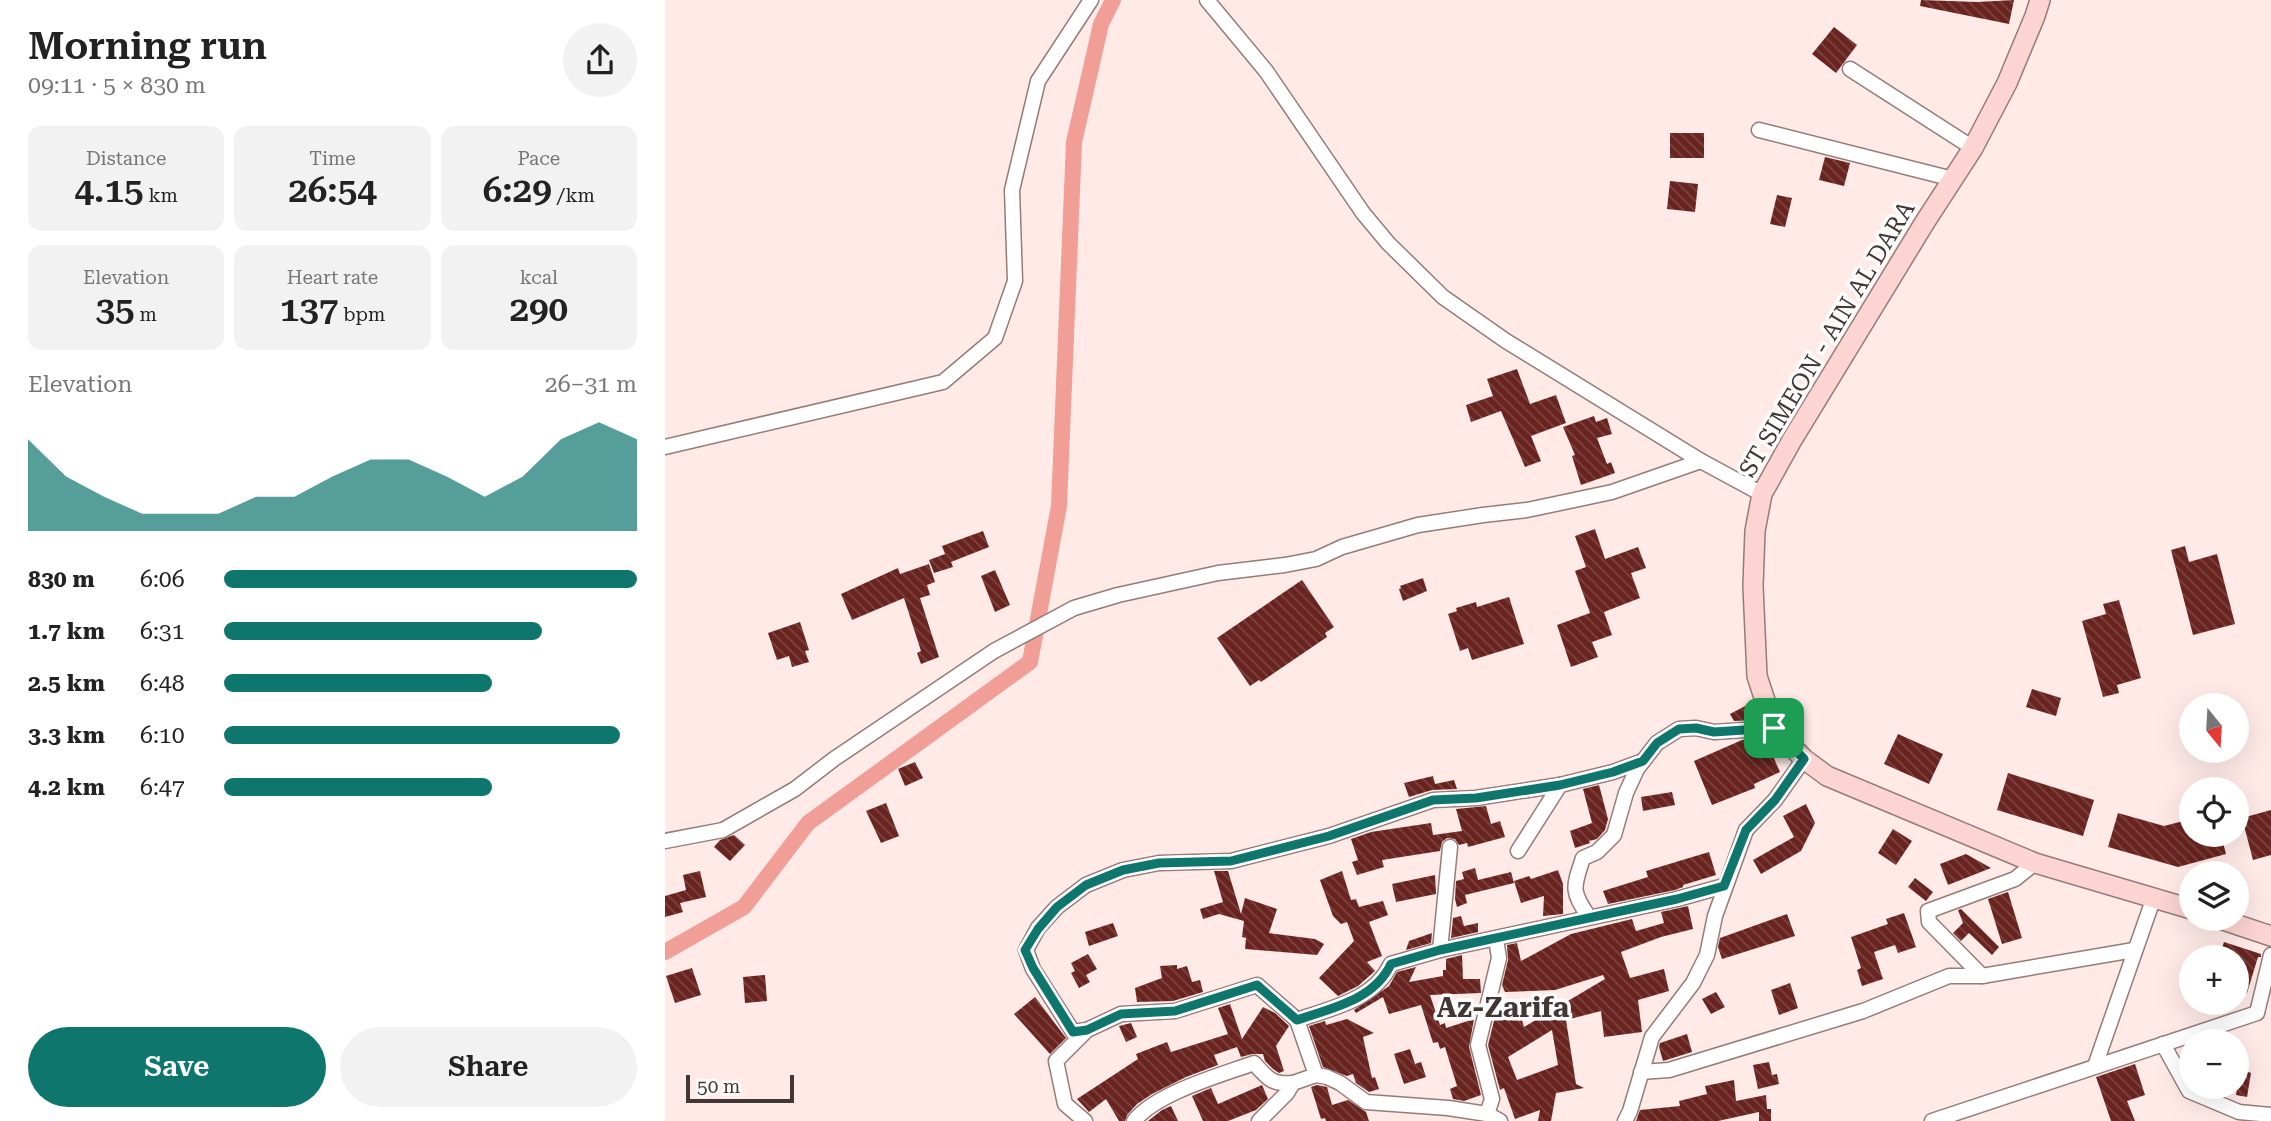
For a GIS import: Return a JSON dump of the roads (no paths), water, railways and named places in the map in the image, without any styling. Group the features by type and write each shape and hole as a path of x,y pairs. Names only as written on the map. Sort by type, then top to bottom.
{"main road":[{"name":"ST SIMEON - AIN AL DARA","path":"2040,0 2007,83 1973,148 1841,360 1762,494 1755,531 1753,586 1757,676 1774,728 1804,759 1827,776 2035,863 2179,905"},
{"path":"2249,929 2271,936"}],"street":[{"path":"665,447 943,382 996,338 1015,281 1013,190 1038,81 1091,0"},
{"path":"1207,0 1266,71 1363,213 1414,271 1474,320 1700,461 1762,494"},
{"path":"1850,69 1973,148"},
{"path":"1759,130 1953,179"},
{"path":"665,841 723,830 759,810 795,789 834,759 994,651 1074,608 1118,595 1218,573 1316,559 1342,547 1418,525 1527,510 1612,492 1700,461"},
{"path":"1589,918 1575,896 1577,876 1583,858 1597,852 1614,835 1626,793 1637,769 1657,743 1679,729 1696,728 1714,732 1774,728"},
{"path":"1625,1121 1652,1037 1693,983 1707,955 1724,886 1746,830 1775,800 1804,759"},
{"path":"1317,1075 1297,1020 1257,985 1175,1011 1121,1014 1087,1030 1073,1032 1033,968 1025,950 1038,929 1057,907 1086,885 1123,870 1159,863 1231,861 1329,836 1433,800 1476,798 1560,785 1613,772 1643,761"},
{"path":"1518,851 1560,785"},
{"path":"1440,950 1450,847"},
{"path":"1982,976 1929,922 1928,911 2015,879 2035,863"},
{"path":"1297,1020 1355,1000 1384,978 1391,964 1440,950 1677,899 1724,886"},
{"path":"2095,1066 2154,897"},
{"path":"1135,1121 1140,1114 1181,1090 1254,1063 1274,1082 1281,1084 1317,1075 1341,1083 1366,1102 1448,1108 1493,1118 1492,1099 1478,1045 1479,1031 1499,958 1496,939"},
{"path":"1641,1072 1669,1070 1863,1012 1949,976 1982,976 2134,950"},
{"path":"1932,1121 2257,1013 2271,955"},
{"path":"1085,1121 1065,1104 1056,1061 1087,1030"},
{"path":"2162,1044 2189,1091 2239,1112 2271,1115"},
{"path":"1259,1121 1287,1093 1293,1083"}],"waterway":[{"path":"665,952 744,907 808,823 1030,662 1059,506 1074,142 1101,24 1113,0"}],"district":[{"name":"Az-Zarifa","path":"1503,1007"}]}
